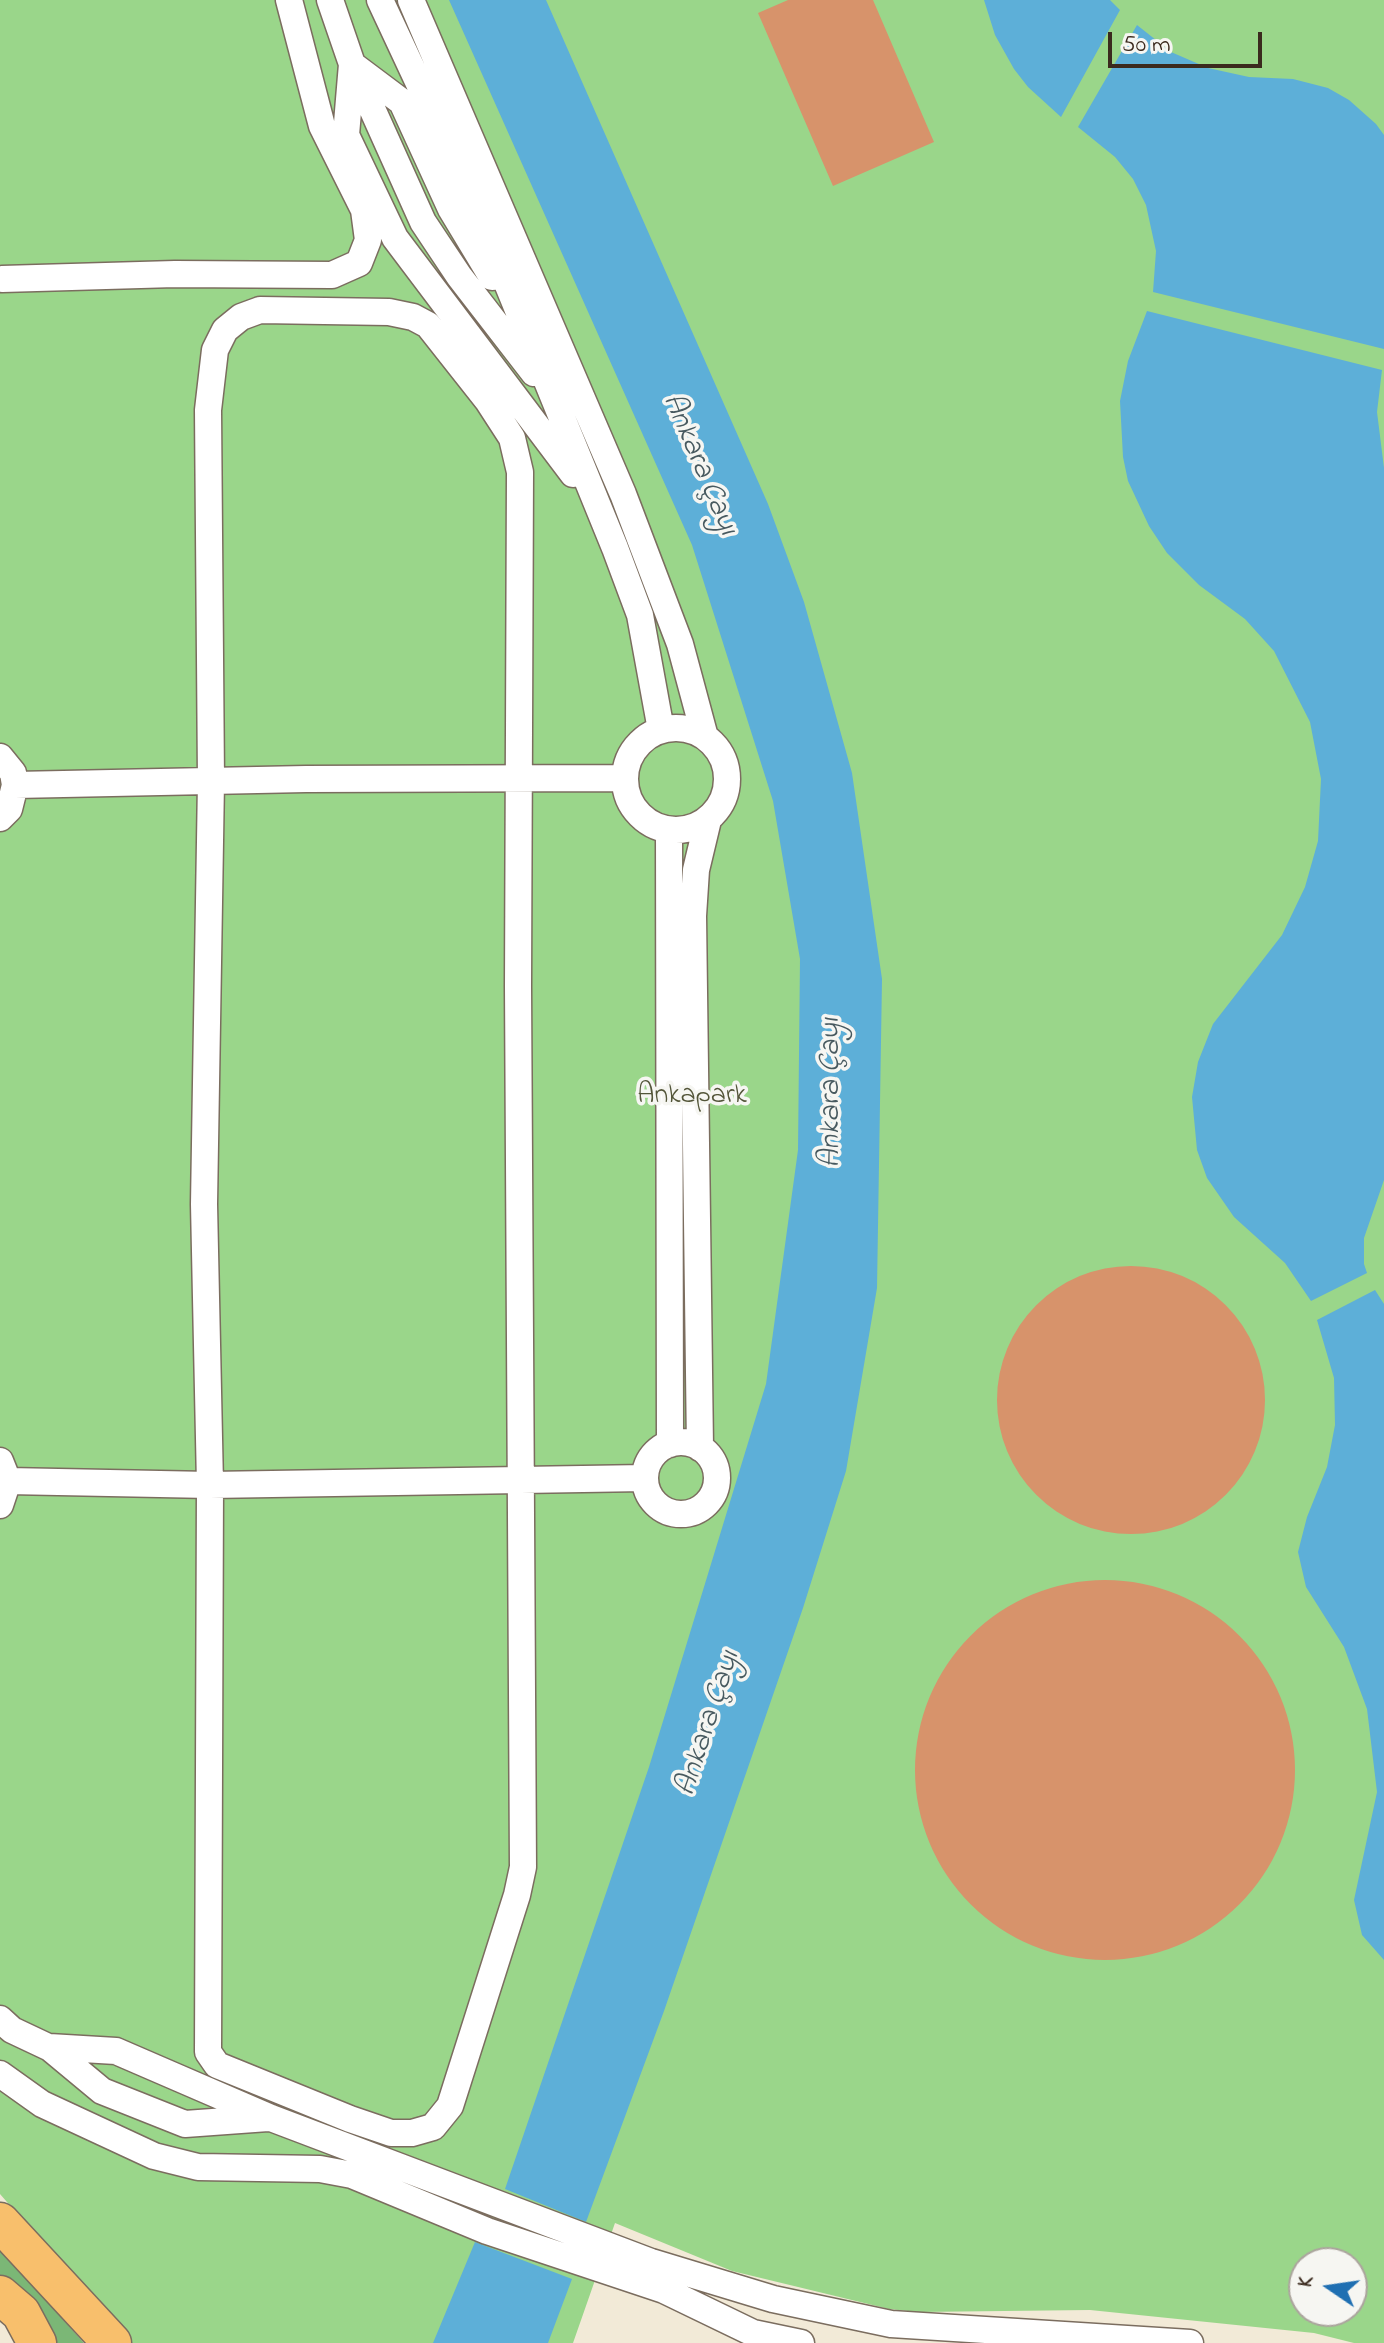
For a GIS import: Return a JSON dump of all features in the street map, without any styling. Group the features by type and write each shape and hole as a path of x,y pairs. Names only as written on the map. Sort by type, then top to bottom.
{"highway":[{"path":"0,2222 112,2343"},
{"path":"0,2295 21,2313 37,2343"}],"lane":[{"path":"1,280 175,274 332,275 359,263 368,240 364,210 322,126 289,0"},
{"path":"330,0 352,64 423,222 459,276 552,396"},
{"path":"380,0 472,197 640,615 661,730"},
{"path":"411,0 623,494 680,644 705,737"},
{"path":"352,64 402,102 451,209 477,257 520,315"},
{"path":"352,64 346,135 395,238 598,507"},
{"path":"377,83 438,216 468,267 537,356"},
{"path":"349,97 409,228 576,455"},
{"path":"260,310 389,312 413,317 428,325 488,401 512,438 520,472 519,778 523,1867 513,1910 450,2106 433,2127 412,2133 391,2133 217,2065 208,2052 210,1485 204,1204 211,781 210,380 215,350 225,330 241,317 260,310"},
{"path":"700,1448 693,916 696,870 708,820 726,792 727,775 723,758 705,737 685,728 661,730 638,743 629,758 624,778 632,807 644,820 669,830 693,828 708,820"},
{"path":"0,757 13,773 15,785 9,809 0,818"},
{"path":"15,785 624,778"},
{"path":"669,830 670,1444"},
{"path":"684,1442 700,1448 713,1461 717,1484 706,1505 696,1512 672,1513 661,1509 652,1500 645,1478 653,1456 670,1444 684,1442"},
{"path":"2,1474 210,1485 645,1478"},
{"path":"0,2019 12,2030 49,2047 112,2063 232,2121 271,2118"},
{"path":"49,2047 116,2051 271,2118 690,2276 843,2316 961,2330 1190,2343"},
{"path":"0,2074 42,2104 154,2156 198,2167 320,2169 352,2175 487,2231 664,2290 781,2318 933,2343"},
{"path":"664,2290 753,2333 801,2343"}],"green space":[{"name":"Ankapark","path":"0,0 1384,0 1384,2343 1354,2343 1314,2333 1090,2310 918,2312 889,2309 732,2271 615,2223 573,2343 129,2343 0,2194"},
{"path":"0,2249 84,2343 55,2343 31,2297 0,2277"}],"water":[{"name":"Ankara Çayı","path":"449,0 546,0 768,504 804,602 852,773 882,979 877,1288 846,1471 803,1608 664,2011 586,2222 505,2189 649,1767 766,1384 798,1150 800,959 773,801 692,545"},
{"path":"984,0 1110,0 1120,10 1061,117 1028,87 1014,69 995,35"},
{"path":"1137,25 1171,52 1208,68 1249,77 1293,79 1328,88 1349,100 1376,124 1384,135 1384,349 1153,292 1156,251 1146,205 1133,179 1115,157 1078,127"},
{"path":"1147,311 1382,370 1377,412 1384,468 1384,1180 1364,1238 1367,1273 1311,1301 1285,1263 1234,1217 1207,1178 1197,1150 1192,1097 1198,1062 1213,1024 1282,935 1305,887 1318,841 1321,779 1310,722 1274,651 1245,619 1199,585 1167,553 1149,526 1128,481 1123,457 1120,401 1128,361"},
{"path":"1375,1290 1384,1304 1384,1960 1362,1935 1354,1900 1377,1792 1367,1709 1344,1647 1306,1587 1298,1552 1307,1517 1327,1467 1335,1425 1334,1378 1317,1320"},
{"path":"475,2242 572,2279 548,2343 433,2343"}],"building":[{"path":"788,0 873,0 934,142 833,186 758,13"},
{"path":"1131,1266 1182,1276 1226,1305 1255,1349 1265,1400 1255,1451 1226,1495 1182,1524 1131,1534 1080,1524 1036,1495 1007,1451 997,1400 1007,1349 1036,1305 1080,1276"},
{"path":"1105,1580 1142,1584 1178,1595 1210,1612 1239,1636 1263,1665 1280,1697 1291,1733 1295,1770 1291,1807 1280,1843 1263,1875 1239,1904 1210,1928 1178,1945 1142,1956 1105,1960 1068,1956 1032,1945 1000,1928 971,1904 947,1875 930,1843 919,1807 915,1770 919,1733 930,1697 947,1665 971,1636 1000,1612 1032,1595 1068,1584"}]}
